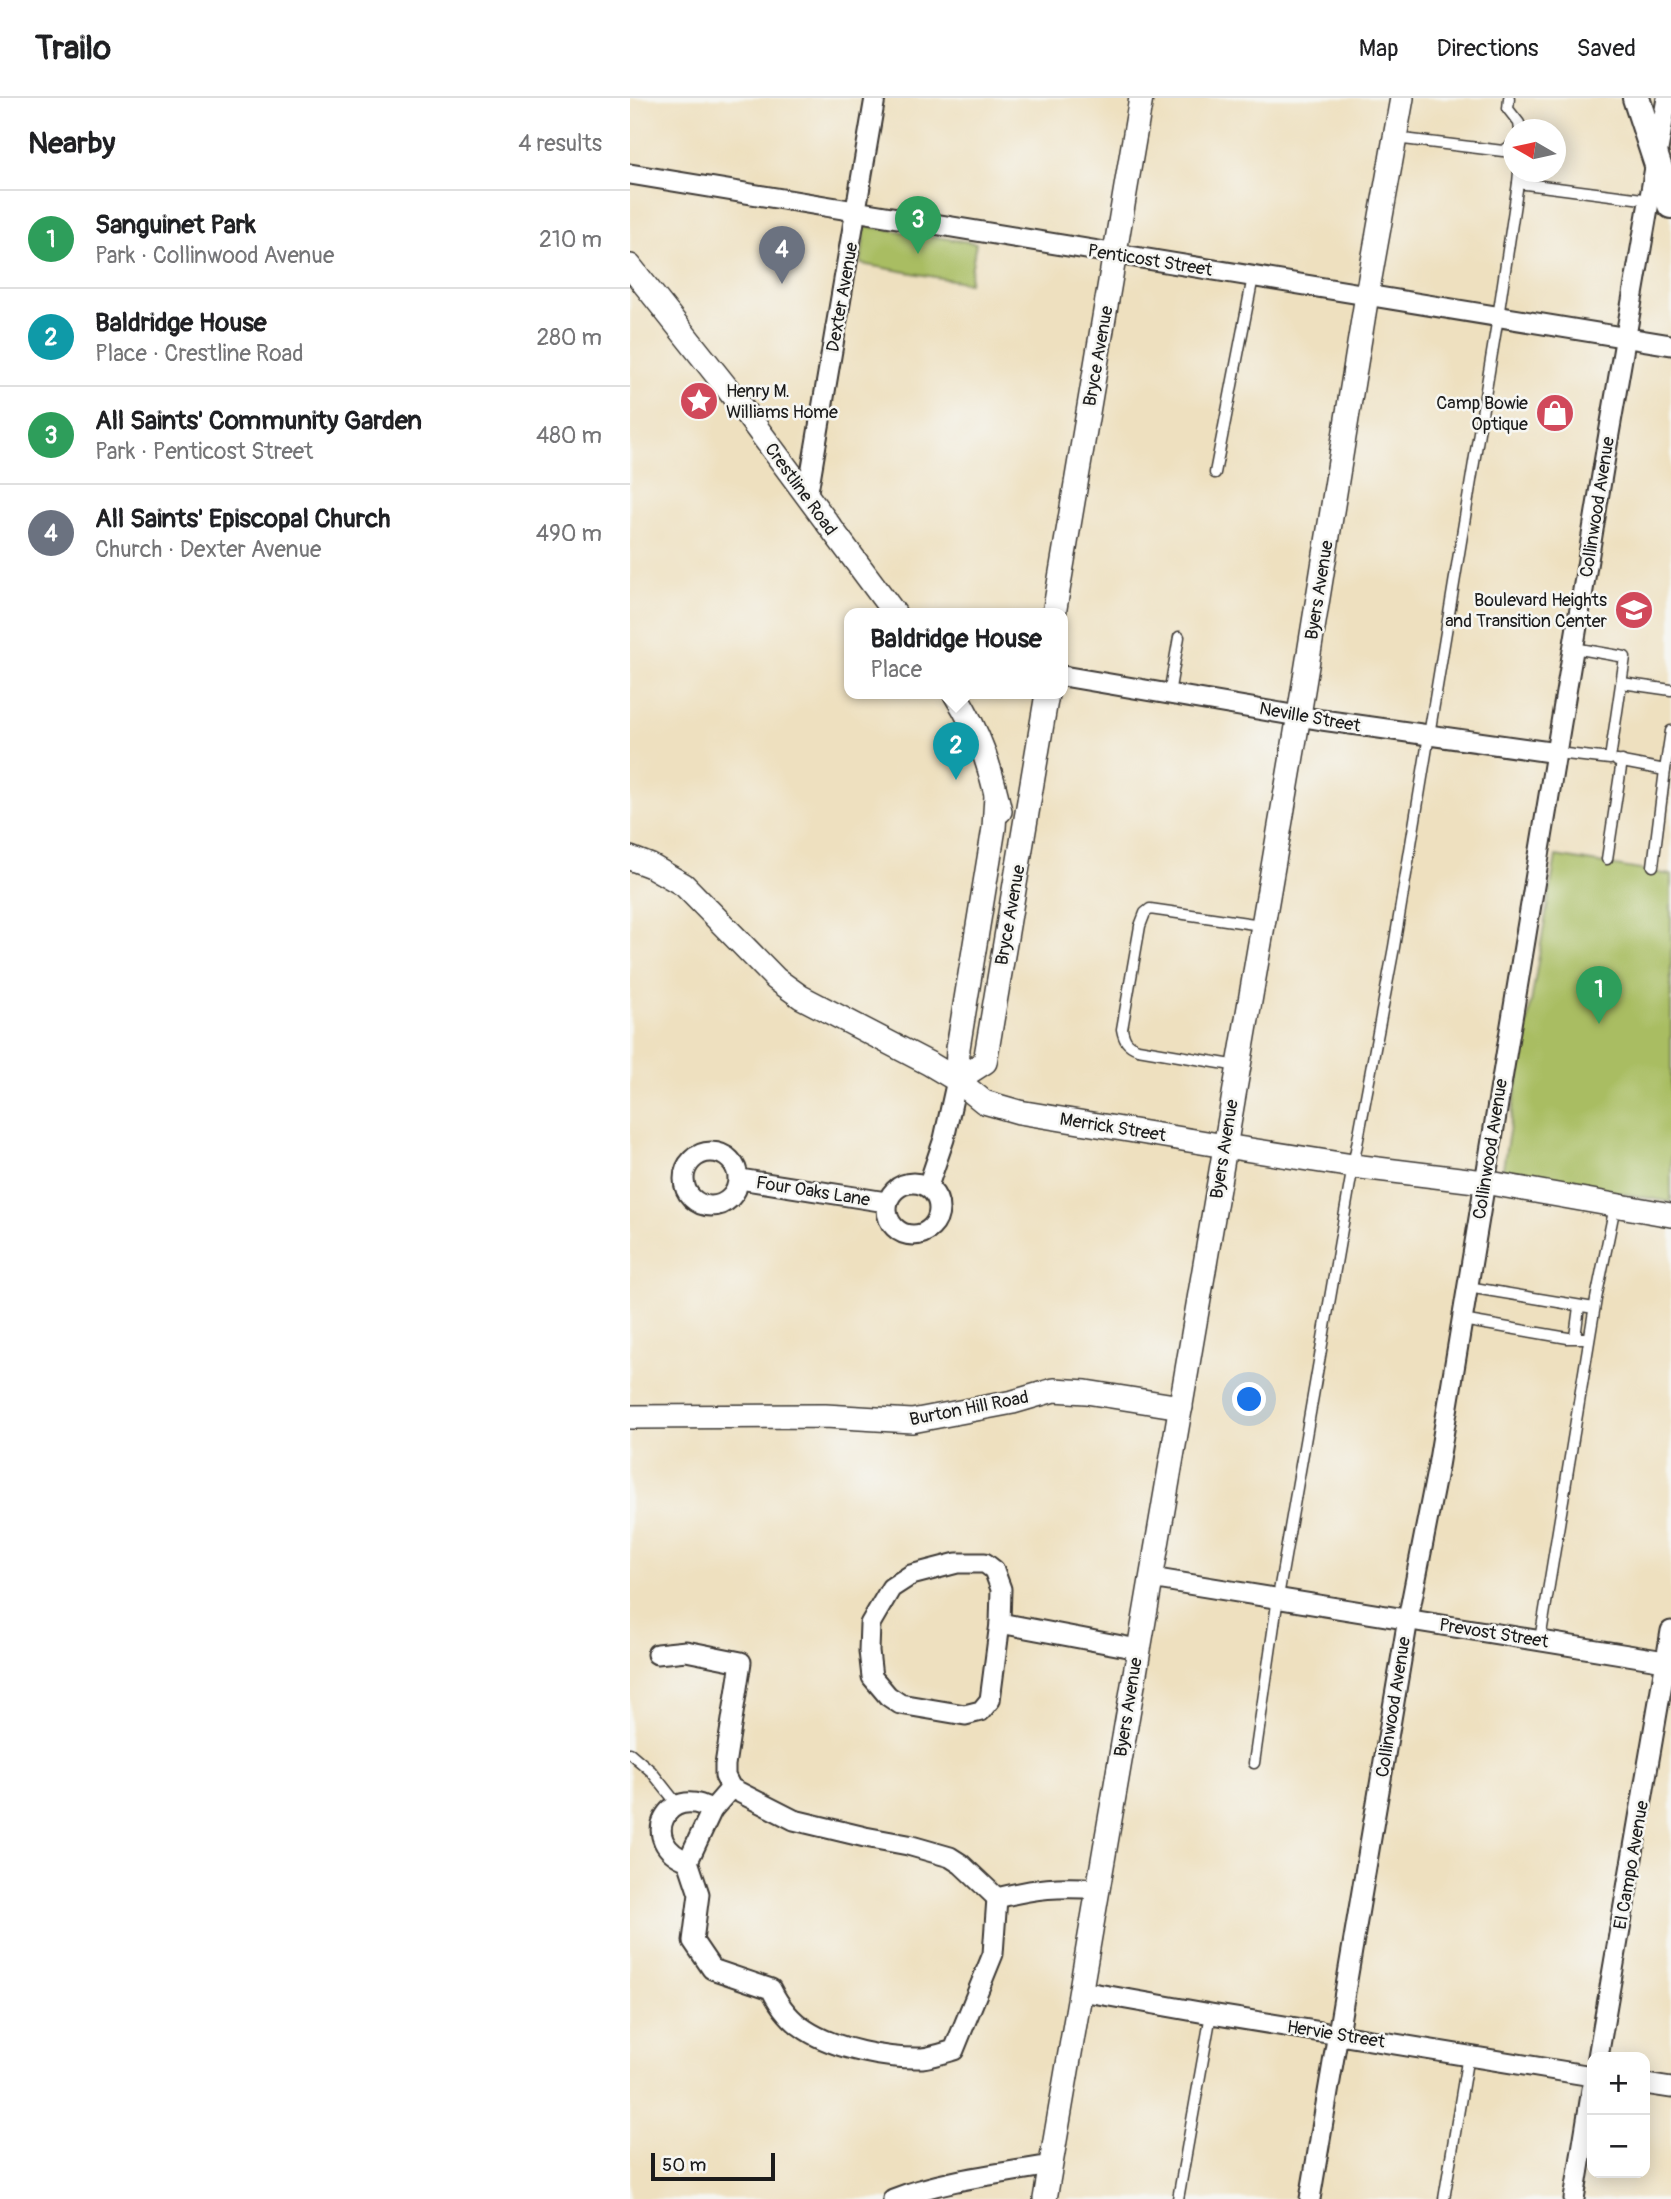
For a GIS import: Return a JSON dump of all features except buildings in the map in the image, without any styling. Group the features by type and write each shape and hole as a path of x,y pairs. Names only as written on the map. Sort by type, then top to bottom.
{"main road":[{"path":"1636,98 1656,162 1660,202"}],"street":[{"name":"Dexter Avenue","path":"807,497 875,98"},
{"name":"Bryce Avenue","path":"1055,608 1141,98"},
{"name":"Byers Avenue","path":"1045,2199 1402,98"},
{"path":"1656,162 1667,98"},
{"name":"Penticost Street","path":"630,174 1671,345"},
{"name":"Collinwood Avenue","path":"1310,2199 1408,1619 1438,1466 1625,338 1660,202"},
{"name":"Crestline Road","path":"630,266 719,378 890,608"},
{"name":"Neville Street","path":"1068,677 1429,736 1557,753"},
{"path":"958,699 987,757 1015,882"},
{"name":"Bryce Avenue","path":"957,1080 985,1062 1046,699"},
{"name":"Bryce Avenue","path":"928,1186 944,1139 957,1080 958,1048 994,828 996,796"},
{"name":"Merrick Street","path":"630,858 651,866 684,885 776,979 801,997 930,1063 984,1102 1019,1112 1225,1146 1353,1166 1484,1182 1671,1215"},
{"name":"Four Oaks Lane","path":"740,1179 886,1202"},
{"path":"912,1182 928,1186 939,1202 937,1222 922,1235 903,1234 888,1222 886,1202 895,1188 912,1182"},
{"name":"Burton Hill Road","path":"630,1417 825,1416 912,1421 1013,1402 1054,1390 1086,1392 1181,1407"},
{"path":"957,1563 985,1563 994,1570 1001,1589 1000,1623 990,1700 981,1711 965,1716 900,1704 888,1696 872,1677 870,1625 891,1588 911,1575 957,1563"},
{"name":"Prevost Street","path":"1151,1578 1668,1662"},
{"path":"1000,1623 1138,1649"},
{"name":"El Campo Avenue","path":"1599,2052 1668,1662 1671,1631"},
{"path":"657,1654 686,1651 741,1662 725,1765 725,1776 731,1788 794,1820 908,1844 950,1857 997,1898"},
{"path":"731,1788 712,1811 688,1861 699,1894 693,1941 712,1969 771,1989 780,2007 806,2030 857,2049 893,2056 925,2058 954,2050 993,1954 997,1898"},
{"path":"688,1861 674,1856 664,1846 661,1832 664,1818 673,1807 686,1802 700,1803 712,1811"},
{"path":"997,1898 1036,1888 1063,1886 1099,1889"},
{"name":"Hervie Street","path":"1081,1991 1587,2075"},
{"path":"1650,2085 1671,2088"},
{"path":"1574,2199 1588,2115"},
{"path":"892,2199 953,2183 1051,2165"}],"lane":[{"path":"1509,98 1508,109 1516,119"},
{"path":"1395,138 1503,151"},
{"path":"1254,1763 1278,1597 1394,947 1518,183 1660,202"},
{"path":"1215,473 1253,277"},
{"path":"1169,694 1179,637"},
{"path":"1574,648 1625,657 1610,759"},
{"path":"1622,683 1671,690"},
{"path":"1653,866 1671,731"},
{"path":"1557,753 1665,769"},
{"path":"1607,859 1622,761"},
{"path":"1238,1066 1138,1049 1130,1046 1122,1029 1140,926 1145,913 1150,909 1261,925"},
{"path":"1541,1640 1594,1308 1615,1205"},
{"path":"1468,1287 1594,1308"},
{"path":"1575,1336 1579,1307"},
{"path":"1462,1320 1568,1338 1589,1338"},
{"path":"630,1753 651,1771 678,1805"},
{"path":"1178,2199 1211,2014"},
{"path":"1444,2199 1468,2055"}],"green space":[{"path":"865,226 976,243 969,283 861,264"},
{"path":"1556,856 1671,875 1671,1202 1502,1173"}],"place":[{"name":"All Saints' Community Garden","path":"918,254"},
{"name":"All Saints' Episcopal Church","path":"782,284"},
{"name":"Henry M. Williams Home","path":"699,401"},
{"name":"Camp Bowie Optique","path":"1555,413"},
{"name":"Boulevard Heights and Transition Center","path":"1634,610"},
{"name":"Baldridge House","path":"956,780"},
{"name":"Sanguinet Park","path":"1599,1024"}]}
